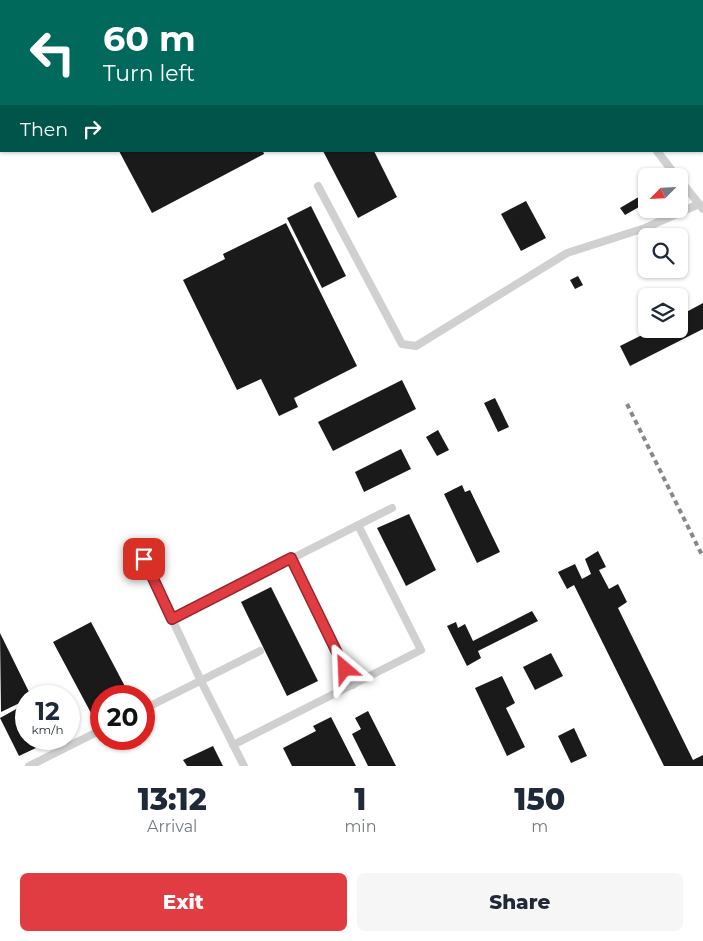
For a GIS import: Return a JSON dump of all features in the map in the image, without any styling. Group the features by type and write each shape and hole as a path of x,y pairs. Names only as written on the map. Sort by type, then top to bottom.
{"lane":[{"path":"657,152 670,168"},
{"path":"318,186 402,344 416,346 567,253 645,228 701,207 688,191"},
{"path":"172,619 392,508"},
{"path":"233,745 421,650 358,525"},
{"path":"291,558 353,685"},
{"path":"144,559 201,681 244,766"},
{"path":"155,704 260,651"},
{"path":"29,766 90,736"}],"building":[{"path":"120,152 263,152 264,154 152,213"},
{"path":"324,152 374,152 397,197 358,218"},
{"path":"638,197 638,208 625,215 620,208"},
{"path":"526,201 546,238 521,251 501,214"},
{"path":"311,206 346,276 322,288 287,218"},
{"path":"286,223 357,366 294,398 298,407 279,416 261,379 237,390 183,280 225,259 223,254"},
{"path":"578,276 583,285 575,289 570,280"},
{"path":"703,303 703,329 688,337 688,311"},
{"path":"638,337 685,338 630,366 620,346"},
{"path":"402,380 416,409 333,451 318,422"},
{"path":"495,398 509,427 498,432 484,403"},
{"path":"438,430 449,450 437,456 426,437"},
{"path":"401,449 411,469 364,492 355,472"},
{"path":"462,485 465,492 470,490 500,552 477,563 444,494"},
{"path":"409,514 436,570 406,586 377,528"},
{"path":"598,551 606,567 599,570 609,589 618,584 627,602 618,608 693,760 703,755 703,766 664,766 574,585 567,589 558,572 575,564 582,579 591,574 585,559"},
{"path":"271,587 318,681 287,696 241,602"},
{"path":"532,611 538,621 478,651 481,658 467,666 447,626 456,622 458,628 465,624 473,641"},
{"path":"91,622 124,685 90,685 90,711 80,692 80,685 76,685 53,642"},
{"path":"0,633 26,685 15,685 15,705 1,712"},
{"path":"551,653 563,676 535,690 523,667"},
{"path":"502,676 515,703 506,708 525,747 507,756 475,688"},
{"path":"15,710 15,748 0,718"},
{"path":"368,711 396,766 368,766 352,734 361,729 355,718"},
{"path":"331,717 356,766 292,766 283,748 316,731 313,726"},
{"path":"574,728 587,756 571,763 558,736"},
{"path":"213,746 223,766 187,766 183,760"},
{"path":"16,750 32,750 19,756"}],"railway":[{"path":"627,404 703,557"}],"route":[{"path":"144,559 172,619 291,558 345,669"}]}
